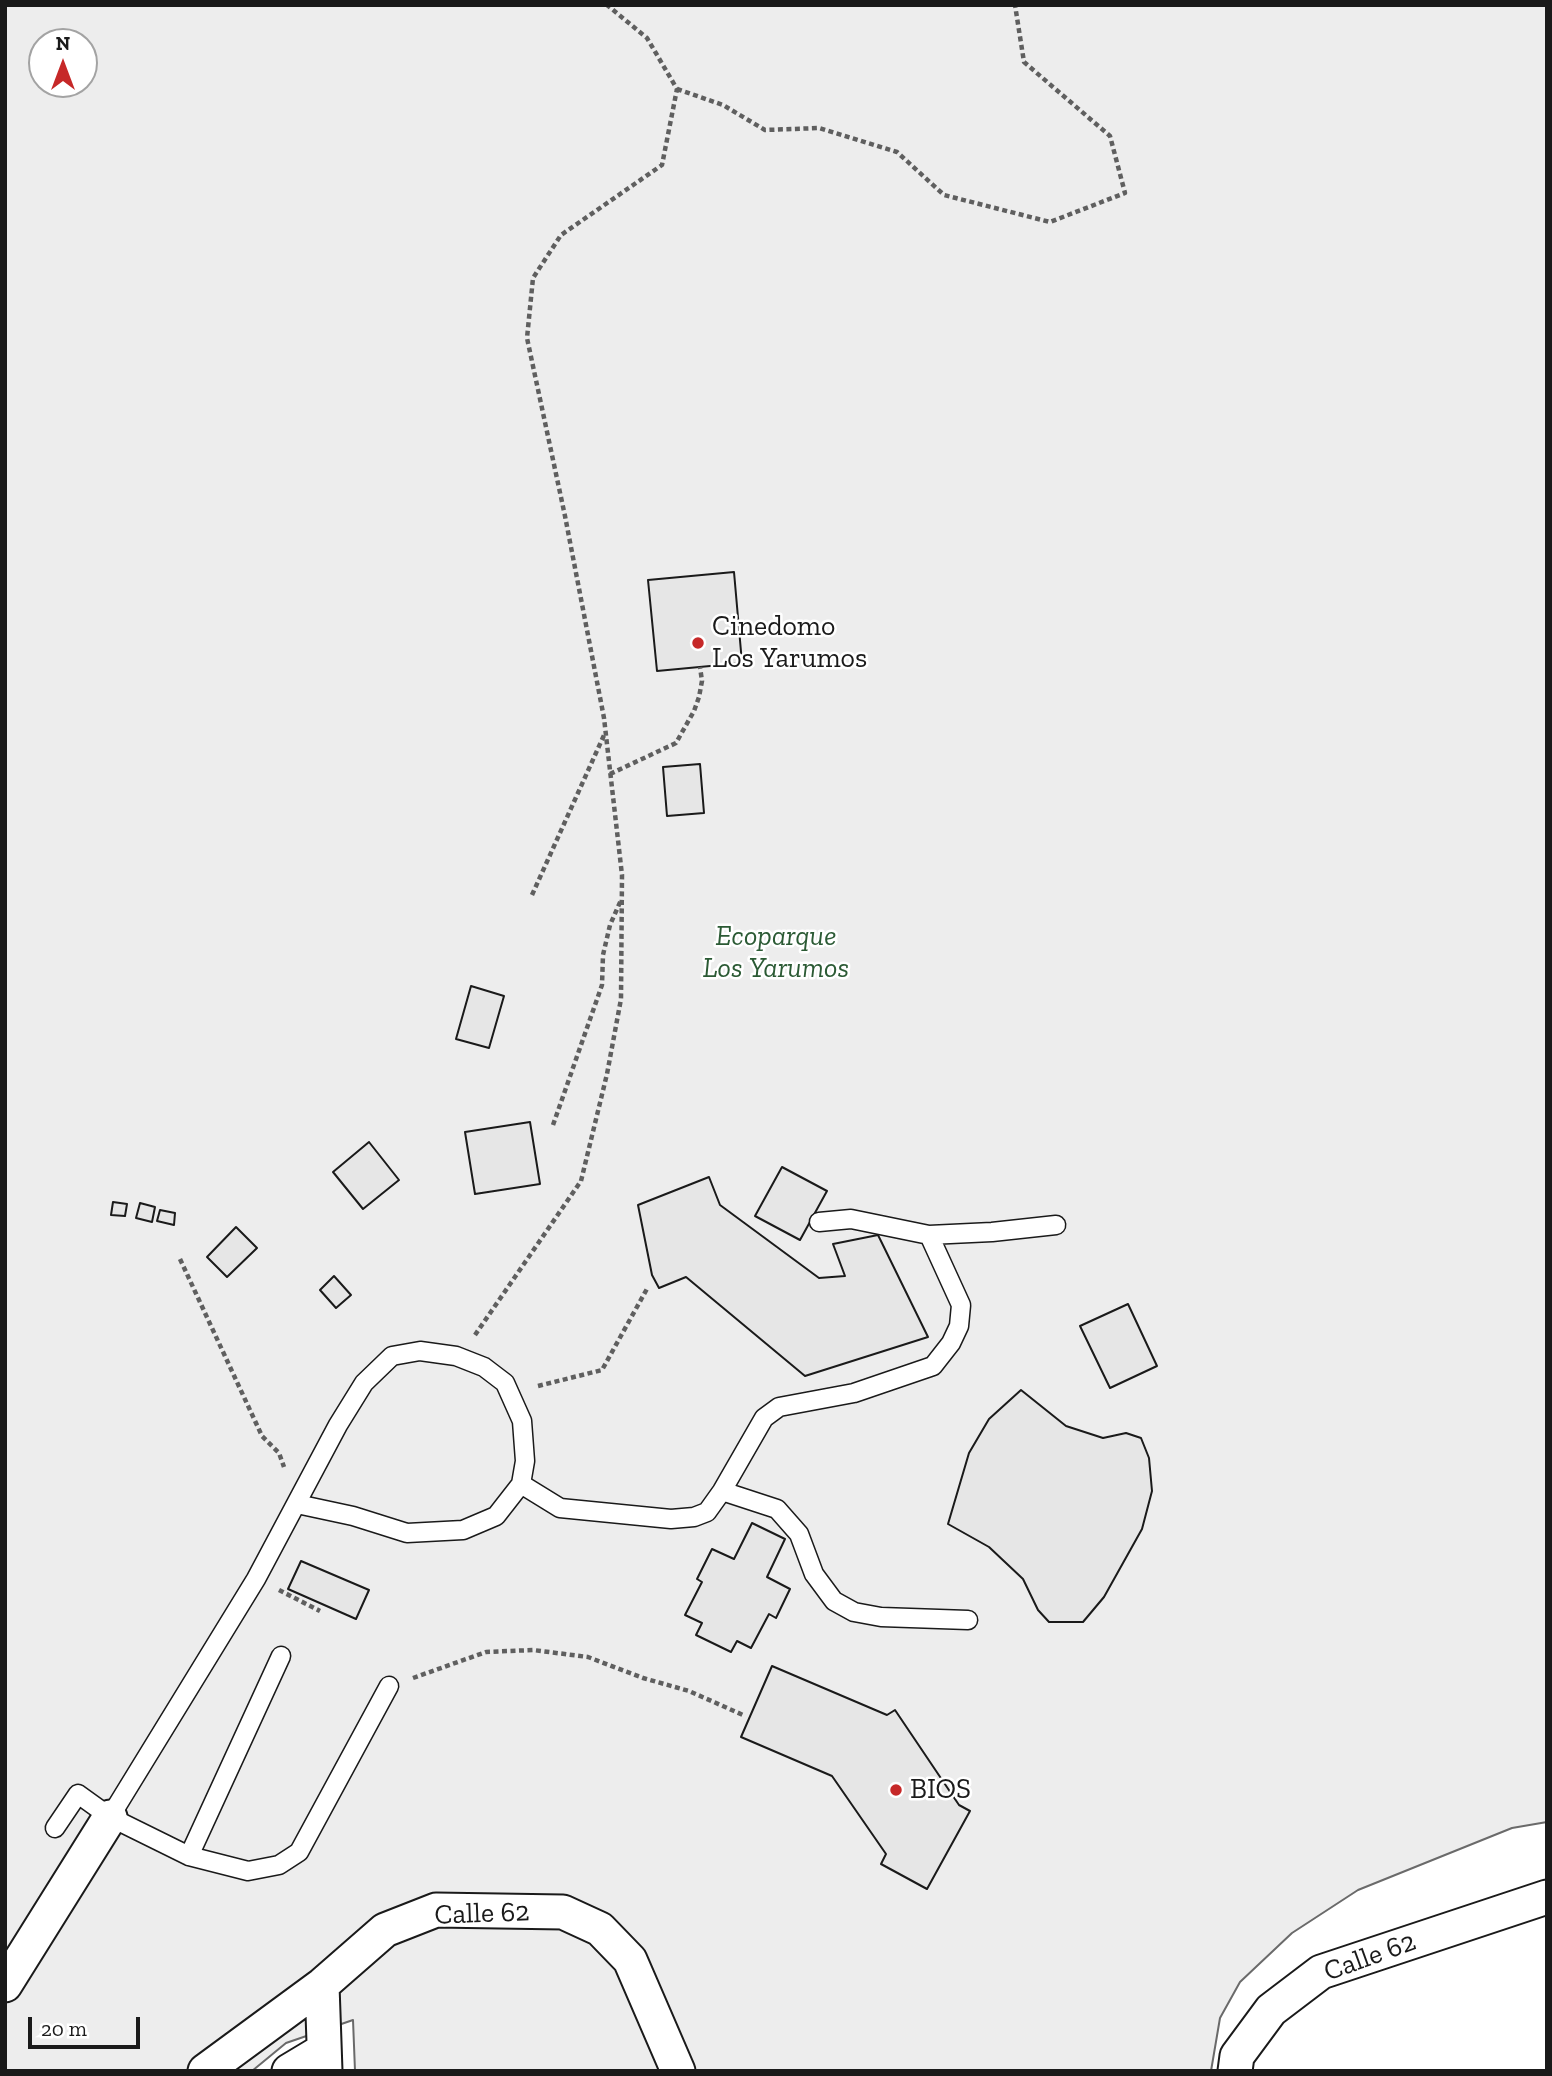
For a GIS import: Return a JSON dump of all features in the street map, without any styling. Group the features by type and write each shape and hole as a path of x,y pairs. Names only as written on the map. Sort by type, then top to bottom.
{"street":[{"path":"5,1985 110,1817"},
{"name":"Calle 62","path":"1235,2071 1237,2056 1271,2010 1321,1972 1547,1897"},
{"name":"Calle 62","path":"205,2071 322,1985 385,1930 436,1910 563,1912 600,1929 630,1960 678,2071"},
{"path":"289,2071 325,2061 322,1985"}],"lane":[{"path":"819,1222 851,1219 929,1235 1056,1225"},
{"path":"521,1484 560,1508 671,1519 694,1517 707,1512 764,1418 779,1407 854,1393 933,1366 951,1343 959,1326 961,1305 929,1235"},
{"path":"110,1817 256,1578 338,1425 364,1383 392,1356 420,1352 456,1356 484,1367 505,1383 522,1421 525,1461 521,1484 496,1516 463,1530 407,1533 352,1516 297,1504"},
{"path":"722,1491 777,1509 799,1534 814,1574 834,1601 854,1612 881,1617 968,1620"},
{"path":"189,1856 281,1656"},
{"path":"55,1828 78,1794 110,1817 189,1856 248,1871 279,1865 299,1852 389,1686"}],"path":[{"path":"607,5 647,38 677,89 723,106 765,130 819,128 897,152 944,195 1050,222 1125,194 1110,136 1024,62 1015,5"},
{"path":"438,1354 475,1335 581,1181 607,1074 621,999 622,875 605,732 578,577 527,338 533,278 562,235 662,165 677,89"},
{"path":"610,774 676,743 699,697 702,681 700,667"},
{"path":"532,895 605,732"},
{"path":"553,1125 602,985 603,955 610,925 622,898"},
{"path":"180,1259 262,1436 279,1453 297,1504"},
{"path":"510,1393 602,1370 648,1287"},
{"path":"256,1578 320,1611"},
{"path":"389,1686 486,1652 533,1650 588,1657 688,1692 743,1715"}],"green space":[{"name":"Ecoparque Los Yarumos","path":"5,5 1547,5 1547,1822 1512,1828 1358,1890 1292,1933 1240,1982 1220,2018 1211,2071 355,2071 353,2020 286,2043 252,2071 5,2071"}],"building":[{"path":"734,572 742,663 657,671 648,580"},
{"path":"700,764 704,813 667,816 663,767"},
{"path":"471,986 504,996 489,1048 456,1039"},
{"path":"530,1122 540,1184 475,1194 465,1132"},
{"path":"369,1142 399,1180 363,1209 333,1172"},
{"path":"782,1167 827,1191 800,1240 755,1216"},
{"path":"709,1177 720,1205 819,1278 845,1276 833,1244 878,1235 928,1337 805,1376 686,1277 659,1288 652,1275 638,1205"},
{"path":"113,1202 127,1204 125,1216 111,1215"},
{"path":"140,1203 155,1207 152,1222 136,1218"},
{"path":"160,1210 175,1213 174,1225 157,1221"},
{"path":"236,1227 257,1248 227,1277 207,1257"},
{"path":"334,1276 351,1295 336,1308 320,1290"},
{"path":"1128,1304 1157,1366 1110,1388 1080,1326"},
{"path":"1021,1390 1066,1426 1103,1438 1126,1433 1141,1438 1149,1458 1152,1491 1142,1529 1104,1597 1083,1622 1049,1622 1038,1610 1023,1579 989,1547 948,1524 969,1453 989,1419"},
{"path":"752,1523 785,1539 767,1577 790,1589 776,1618 769,1614 751,1648 737,1641 731,1652 696,1635 702,1623 685,1615 702,1582 697,1579 712,1549 734,1559"},
{"path":"301,1561 369,1590 356,1619 288,1589"},
{"name":"BIOS","path":"772,1666 887,1715 895,1710 959,1805 970,1811 927,1889 881,1864 886,1854 832,1776 741,1737"}],"place":[{"name":"Cinedomo Los Yarumos","path":"698,643"},
{"name":"BIOS","path":"896,1790"}]}
